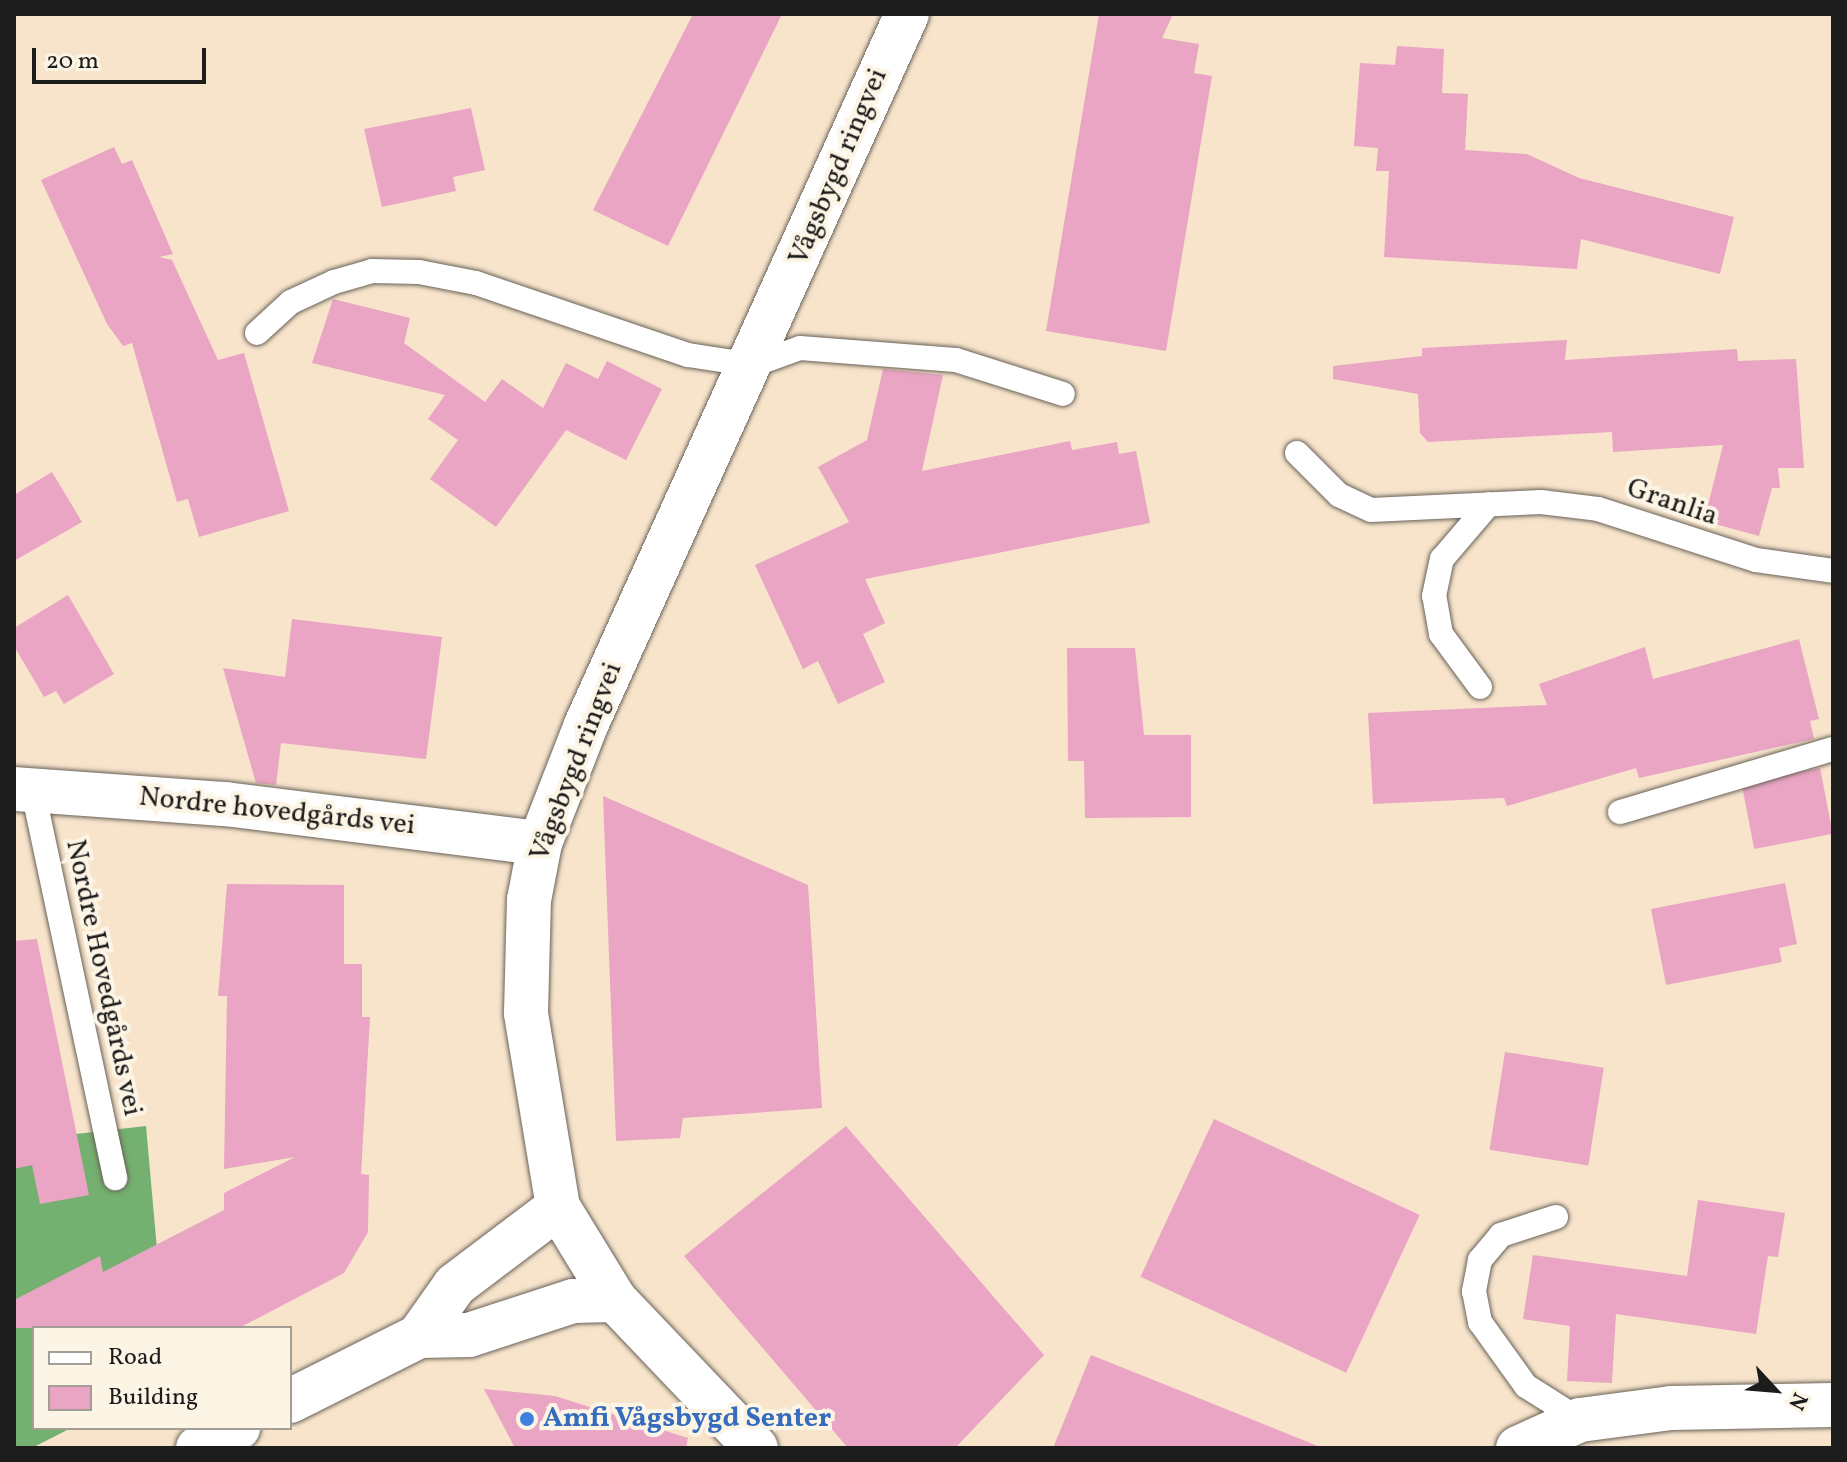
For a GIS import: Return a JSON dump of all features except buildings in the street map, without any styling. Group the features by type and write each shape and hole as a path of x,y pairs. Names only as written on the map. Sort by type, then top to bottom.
{"street":[{"name":"Vågsbygd ringvei","path":"756,1448 615,1300 558,1207 526,1013 529,900 540,843 593,710 753,365 907,14"},
{"name":"Nordre hovedgårds vei","path":"23,790 225,804 540,843"},
{"path":"419,1336 455,1285 558,1207"},
{"path":"292,1400 419,1336 469,1335 573,1301 615,1300"},
{"path":"1518,1448 1580,1420 1671,1408 1833,1405"},
{"path":"198,1448 234,1430"}],"lane":[{"path":"257,333 291,302 334,282 372,271 419,272 476,283 688,355 753,365 800,348 956,360 1063,394"},
{"name":"Granlia","path":"1297,453 1339,495 1371,510 1489,504 1598,509 1713,549 1833,571"},
{"path":"1480,687 1441,634 1434,596 1442,559 1489,504"},
{"path":"1620,812 1833,749"},
{"name":"Nordre Hovedgårds vei","path":"23,790 115,1178"},
{"path":"1556,1217 1501,1235 1480,1260 1474,1291 1480,1322 1526,1386 1580,1420"}],"green space":[{"path":"146,1126 164,1326 32,1326 32,1430 67,1430 32,1448 14,1448 14,1141"}],"place":[{"name":"Amfi Vågsbygd Senter","path":"527,1419"}]}
